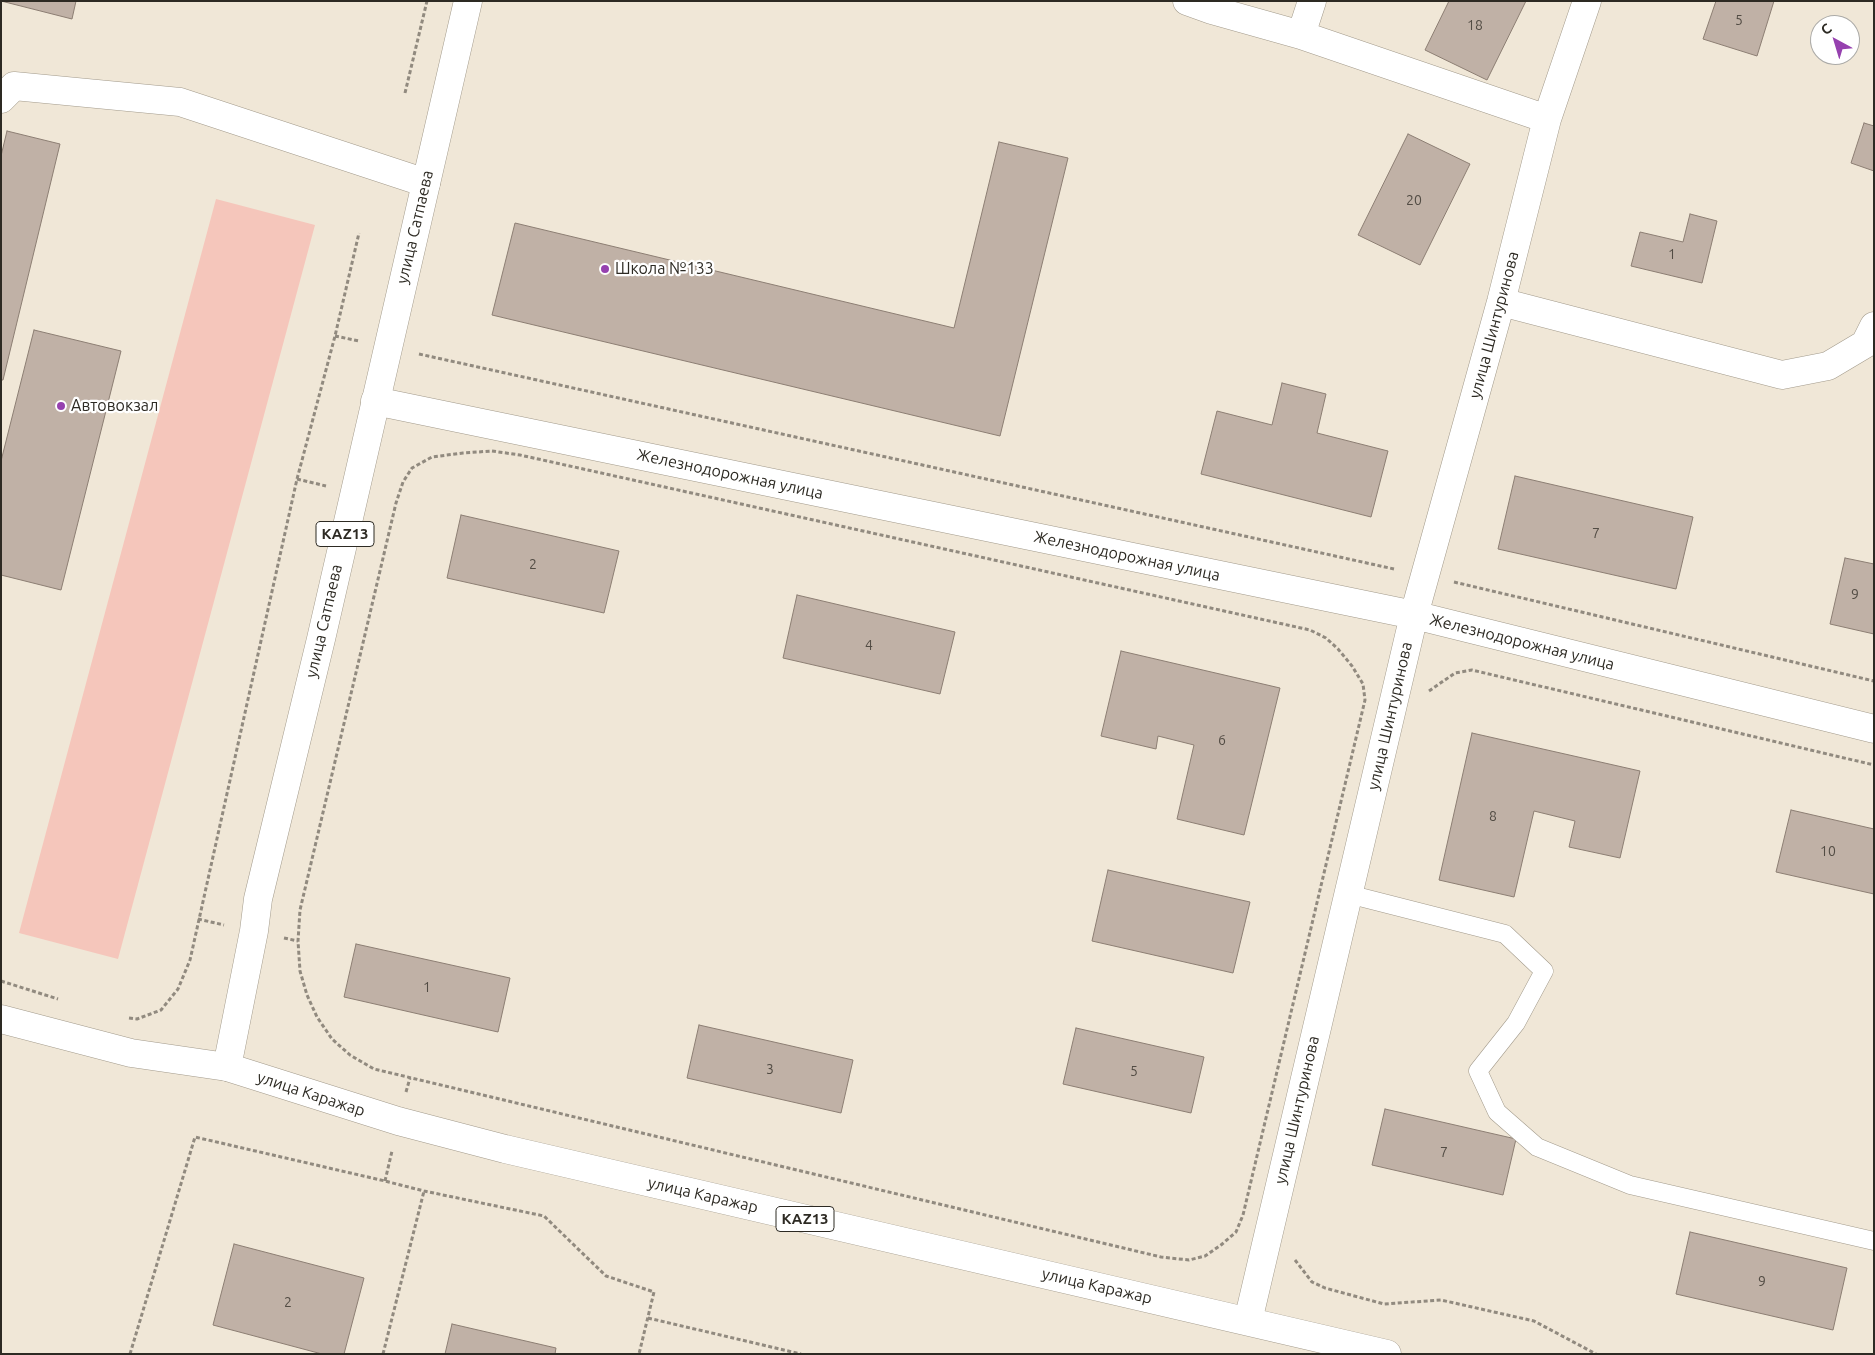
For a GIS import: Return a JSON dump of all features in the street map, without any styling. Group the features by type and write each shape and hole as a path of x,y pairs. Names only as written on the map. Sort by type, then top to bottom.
{"street":[{"name":"улица Сатпаева","path":"227,1067 254,931 258,899 376,401 468,1"},
{"path":"1186,1 1301,35 1547,120"},
{"path":"1301,35 1312,1"},
{"name":"улица Шинтуринова","path":"1248,1321 1414,615 1501,302 1547,120 1588,1"},
{"path":"5,88 180,102 426,184"},
{"path":"1501,302 1782,375 1828,366 1865,344 1874,326"},
{"name":"Железнодорожная улица","path":"376,401 1414,615 1874,729"},
{"name":"улица Каражар","path":"1,1019 130,1053 227,1067 398,1121 505,1149 1387,1354"}],"lane":[{"path":"1348,894 1506,934 1544,971 1516,1023 1478,1071 1497,1112 1536,1147 1630,1186 1874,1241"}],"path":[{"path":"405,93 427,1"},
{"path":"120,1017 136,1019 161,1010 178,989 190,960 295,488 335,336 359,233"},
{"path":"335,336 1425,576 1874,681"},
{"path":"492,451 520,455 1310,630 1326,638 1338,649 1352,666 1363,684 1365,700 1243,1215 1236,1232 1205,1256 1189,1260 1161,1257 374,1069 350,1055 332,1038 317,1017 307,995 300,971 298,941 300,910 400,489 412,468 432,458 492,451"},
{"path":"1424,695 1455,673 1472,670 1874,765"},
{"path":"1,981 66,1002"},
{"path":"130,1354 194,1137 385,1180 424,1191 544,1216 606,1276 654,1292 638,1354"},
{"path":"383,1354 424,1191"},
{"path":"1292,1253 1312,1282 1325,1288 1384,1304 1440,1300 1534,1321 1595,1354"},
{"path":"648,1318 801,1354"}],"shaded area":[{"path":"216,199 315,225 118,959 19,933"}],"building":[{"path":"1,1 76,1 72,19"},
{"path":"1449,1 1526,1 1487,80 1425,50"},
{"path":"1716,1 1774,1 1757,56 1703,39"},
{"path":"1864,123 1874,126 1874,171 1851,163"},
{"path":"7,131 60,144 3,380 1,380 1,156"},
{"path":"1408,134 1470,164 1420,265 1358,235"},
{"name":"Школа №133","path":"999,142 1068,158 1000,436 492,315 515,223 954,328"},
{"path":"1690,214 1717,221 1702,283 1631,266 1640,232 1683,242"},
{"name":"Автовокзал","path":"34,330 121,351 61,590 1,575 1,461"},
{"path":"1282,383 1326,394 1317,433 1388,451 1371,517 1201,474 1217,411 1272,425"},
{"path":"1515,476 1693,517 1676,589 1498,549"},
{"path":"461,515 619,551 604,613 447,578"},
{"path":"1845,558 1874,564 1874,634 1830,624"},
{"path":"797,595 955,632 940,694 783,658"},
{"path":"1121,651 1280,688 1244,835 1177,819 1194,745 1158,736 1156,749 1101,736"},
{"path":"1472,733 1640,771 1620,858 1569,847 1575,821 1534,811 1514,897 1439,880"},
{"path":"1791,810 1874,829 1874,894 1776,872"},
{"path":"1108,870 1250,902 1233,973 1092,941"},
{"path":"356,944 510,978 498,1032 344,997"},
{"path":"699,1025 853,1060 841,1113 687,1078"},
{"path":"1076,1028 1204,1057 1191,1113 1063,1084"},
{"path":"1385,1109 1516,1139 1503,1195 1372,1165"},
{"path":"1690,1232 1847,1268 1833,1330 1676,1294"},
{"path":"234,1244 364,1278 344,1354 322,1354 213,1325"},
{"path":"452,1324 556,1348 555,1354 445,1354"}],"place":[{"name":"Школа №133","path":"605,269"},
{"name":"Автовокзал","path":"61,406"}]}
